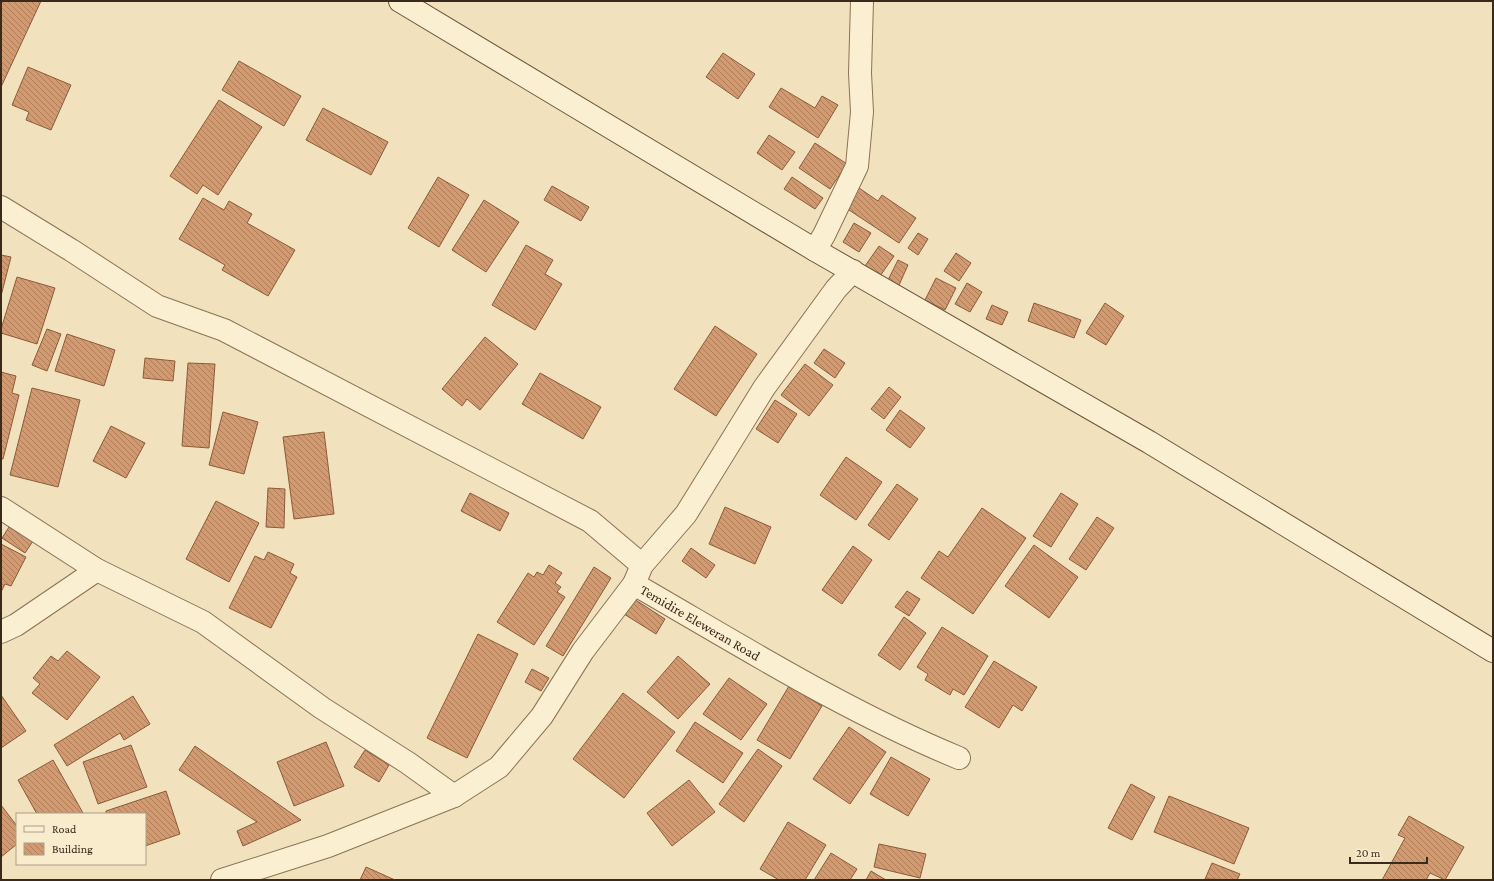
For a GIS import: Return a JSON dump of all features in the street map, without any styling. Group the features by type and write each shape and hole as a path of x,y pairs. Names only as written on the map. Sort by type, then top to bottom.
{"street":[{"path":"400,1 815,250 1148,442 1493,651"},
{"path":"815,250 824,235 857,166 862,112 860,73 862,1"},
{"path":"1,207 71,250 157,306 224,330 590,521 638,574 583,651 542,716 499,768 454,796 328,846 222,880"},
{"name":"Temidire Eleweran Road","path":"853,271 836,289 764,388 686,514 638,574 800,680 883,724 929,746 959,758"},
{"path":"1,508 97,570 203,622 322,708 408,763 454,796"},
{"path":"1,632 16,625 97,570"}],"building":[{"path":"1,1 41,1 1,87"},
{"path":"723,53 755,74 738,99 706,77"},
{"path":"239,61 301,96 284,126 222,90"},
{"path":"28,67 71,85 51,130 26,120 29,112 12,105"},
{"path":"781,88 815,108 822,96 838,105 818,138 769,107"},
{"path":"219,100 262,127 218,195 203,185 197,194 170,176"},
{"path":"323,108 388,142 371,175 306,140"},
{"path":"769,135 795,152 782,170 757,153"},
{"path":"815,143 847,164 830,189 799,168"},
{"path":"438,177 469,195 439,247 408,228"},
{"path":"792,177 823,198 815,209 784,189"},
{"path":"552,186 589,207 581,221 544,200"},
{"path":"859,188 878,201 882,195 916,218 899,243 846,208"},
{"path":"203,198 224,210 229,201 252,214 247,223 295,250 268,296 222,270 225,265 179,239"},
{"path":"484,200 519,222 486,272 452,250"},
{"path":"854,223 871,233 859,252 843,242"},
{"path":"918,233 928,239 918,255 908,248"},
{"path":"526,245 553,260 545,274 562,284 535,330 492,305"},
{"path":"879,246 894,256 878,279 863,269"},
{"path":"956,253 971,263 959,281 944,271"},
{"path":"1,255 11,257 1,296"},
{"path":"898,260 908,265 899,285 888,280"},
{"path":"17,277 55,288 37,344 1,333"},
{"path":"936,278 956,288 945,310 925,300"},
{"path":"967,283 982,292 970,312 955,304"},
{"path":"1034,303 1081,320 1074,338 1028,321"},
{"path":"1105,303 1124,316 1106,345 1086,333"},
{"path":"992,305 1008,312 1002,325 986,319"},
{"path":"715,326 757,354 716,416 674,389"},
{"path":"47,329 61,334 47,371 32,365"},
{"path":"67,334 115,350 104,386 55,371"},
{"path":"485,337 518,364 480,410 467,399 462,406 442,389"},
{"path":"824,349 845,363 835,378 814,363"},
{"path":"145,358 175,361 173,381 143,378"},
{"path":"188,363 215,364 209,448 182,446"},
{"path":"805,364 833,385 809,416 781,395"},
{"path":"1,372 16,376 12,393 19,395 3,459 1,459"},
{"path":"540,373 601,407 583,439 522,404"},
{"path":"889,387 901,397 884,419 871,409"},
{"path":"32,388 80,400 58,487 10,475"},
{"path":"775,400 797,414 778,443 756,429"},
{"path":"900,410 925,428 910,448 886,430"},
{"path":"223,412 258,422 244,474 209,465"},
{"path":"111,426 145,443 126,478 93,461"},
{"path":"324,432 334,514 294,519 283,437"},
{"path":"846,457 882,482 856,520 820,495"},
{"path":"897,484 918,499 889,540 868,525"},
{"path":"268,488 285,489 284,528 266,527"},
{"path":"470,493 509,513 500,531 461,511"},
{"path":"1061,493 1078,504 1051,547 1033,536"},
{"path":"216,501 259,523 229,582 186,559"},
{"path":"725,507 771,527 755,564 709,544"},
{"path":"982,508 1026,538 973,614 921,578 939,551 948,557"},
{"path":"1097,517 1114,528 1086,570 1069,559"},
{"path":"9,527 33,541 25,553 2,538"},
{"path":"1,544 26,557 11,586 5,584 1,592"},
{"path":"1034,545 1078,577 1049,618 1005,586"},
{"path":"853,546 872,560 842,604 822,590"},
{"path":"691,548 715,565 706,578 682,561"},
{"path":"268,552 294,564 290,573 297,577 271,628 229,608 255,556 264,560"},
{"path":"549,565 562,573 555,583 561,587 557,592 565,597 534,645 497,622 528,573 534,577 537,572 543,575"},
{"path":"594,567 611,578 563,656 546,646"},
{"path":"907,591 920,599 909,616 895,607"},
{"path":"634,599 665,619 656,634 624,614"},
{"path":"904,617 926,633 900,670 878,655"},
{"path":"942,627 988,656 964,695 953,689 950,695 925,680 928,674 917,667"},
{"path":"478,634 518,654 467,758 427,738"},
{"path":"67,651 100,677 67,720 32,693 40,684 33,678 51,656 58,661"},
{"path":"678,656 710,684 678,719 647,692"},
{"path":"994,661 1037,687 1022,711 1013,705 999,728 965,707"},
{"path":"532,669 549,678 541,691 525,682"},
{"path":"729,678 767,704 741,740 703,714"},
{"path":"789,686 822,706 790,759 757,740"},
{"path":"623,693 675,732 624,798 573,759"},
{"path":"1,695 26,731 1,748"},
{"path":"133,696 150,724 124,740 120,733 67,766 54,745"},
{"path":"695,722 743,753 723,783 676,751"},
{"path":"849,727 886,752 850,804 813,779"},
{"path":"326,742 344,786 294,806 277,762"},
{"path":"131,745 147,787 98,804 83,762"},
{"path":"195,746 301,820 243,846 237,831 257,822 179,770"},
{"path":"758,749 782,766 744,822 719,804"},
{"path":"365,750 389,765 379,782 354,767"},
{"path":"891,757 930,779 908,816 870,794"},
{"path":"53,760 83,813 36,813 18,780"},
{"path":"689,780 715,812 672,846 647,813"},
{"path":"1131,784 1155,797 1132,840 1108,828"},
{"path":"166,791 180,834 146,846 146,813 106,813 106,811"},
{"path":"1169,796 1249,828 1234,864 1154,832"},
{"path":"1,805 16,825 16,845 1,857"},
{"path":"1409,816 1464,847 1445,880 1430,873 1426,880 1382,880 1405,838 1398,835"},
{"path":"788,822 826,845 805,880 779,880 760,869"},
{"path":"879,844 926,854 920,878 874,867"},
{"path":"831,853 857,869 850,880 814,880"},
{"path":"1212,863 1240,874 1237,880 1205,879"},
{"path":"366,867 395,880 360,880"},
{"path":"871,871 886,880 866,880"}]}
